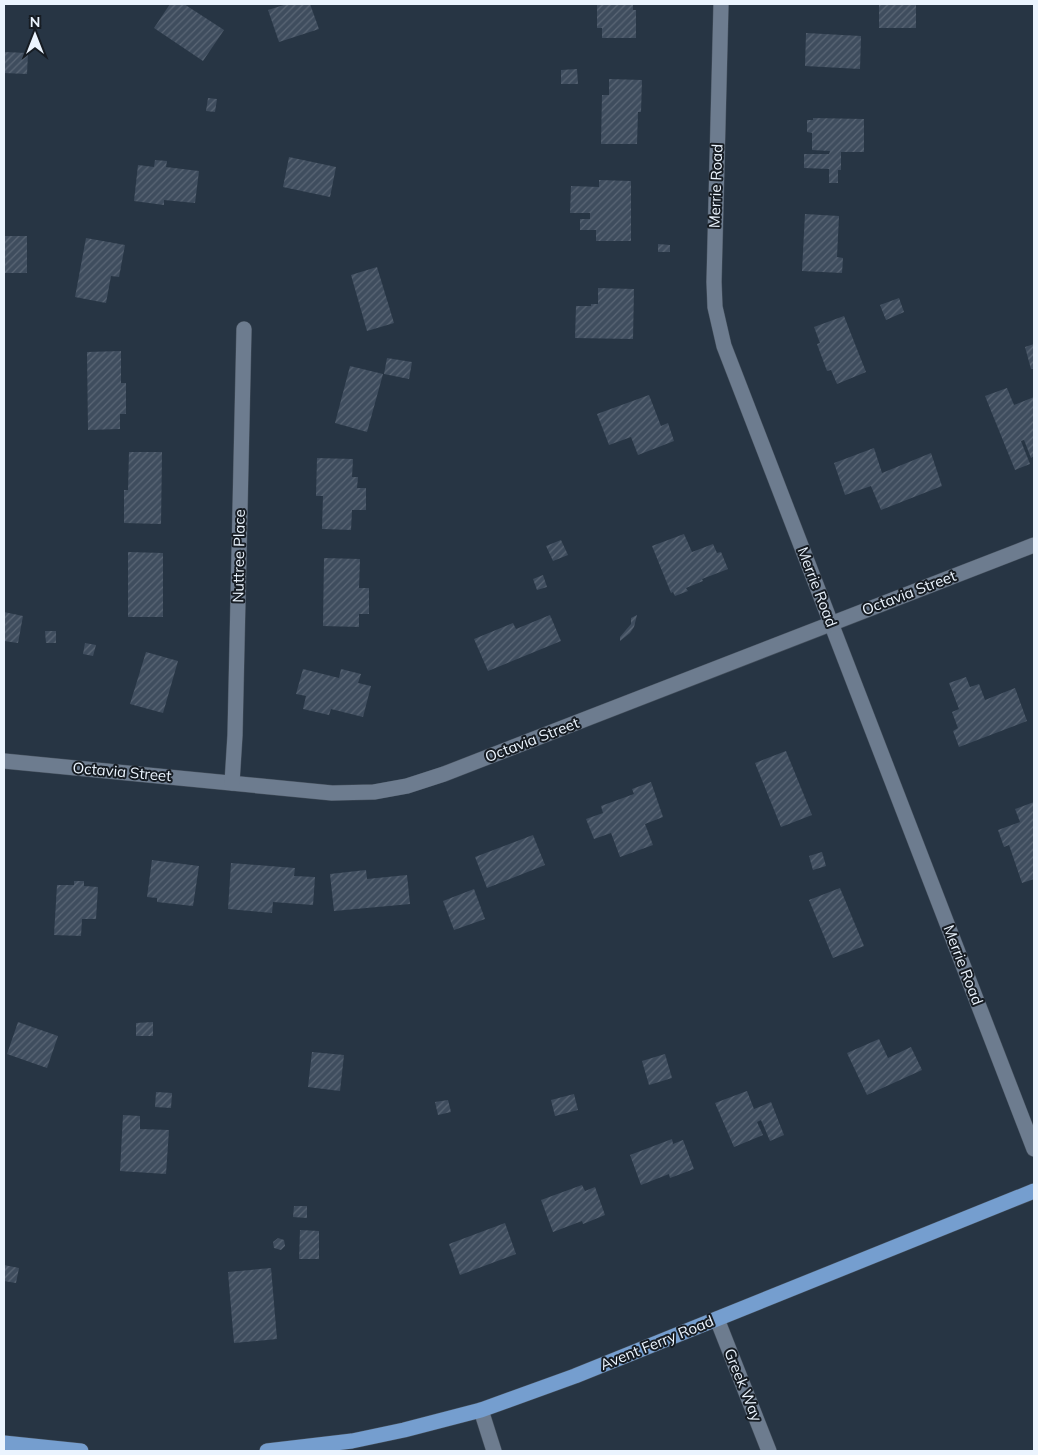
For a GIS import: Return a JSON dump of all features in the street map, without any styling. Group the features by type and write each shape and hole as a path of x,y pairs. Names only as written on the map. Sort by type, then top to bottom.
{"main road":[{"name":"Avent Ferry Road","path":"267,1451 352,1441 481,1410 575,1376 1034,1192"},
{"path":"4,1443 48,1450 82,1451"}],"street":[{"name":"Merrie Road","path":"721,4 714,282 716,307 727,355 1034,1149"},
{"name":"Nuttree Place","path":"232,783 244,328"},
{"name":"Octavia Street","path":"4,761 332,793 374,792 407,786 524,745 1034,545"},
{"name":"Greek Way","path":"717,1319 769,1451"},
{"path":"481,1410 494,1451"}],"building":[{"path":"170,4 184,4 224,30 203,61 154,28"},
{"path":"287,4 310,4 319,29 279,42 268,10"},
{"path":"597,4 633,4 633,10 636,10 636,38 602,38 602,28 597,28"},
{"path":"879,4 916,4 916,28 879,28"},
{"path":"806,33 861,36 860,69 805,66"},
{"path":"4,52 28,53 27,74 4,73"},
{"path":"577,69 578,84 561,84 561,70"},
{"path":"609,79 642,80 637,144 601,144 602,95 609,95"},
{"path":"208,98 217,99 215,112 206,111"},
{"path":"813,118 864,119 864,152 841,152 841,170 838,170 838,183 829,183 829,169 804,168 804,154 829,154 830,151 812,150 812,133 807,132 807,120 813,120"},
{"path":"289,157 336,167 330,197 283,187"},
{"path":"155,160 167,161 166,167 199,171 195,203 164,200 164,205 134,201 138,165 154,167"},
{"path":"599,180 631,181 631,241 596,241 596,230 580,230 580,219 590,219 590,213 570,213 571,186 599,187"},
{"path":"805,214 839,216 837,257 843,258 842,273 802,271"},
{"path":"4,236 27,236 27,273 4,273"},
{"path":"86,238 125,245 119,277 111,276 106,303 75,297"},
{"path":"658,244 670,245 670,252 658,252"},
{"path":"377,267 394,323 367,331 351,275"},
{"path":"598,288 634,289 633,339 575,338 576,306 598,304"},
{"path":"899,298 904,312 886,320 880,305"},
{"path":"844,316 866,372 837,384 831,370 827,371 817,344 820,343 814,327"},
{"path":"1034,344 1034,369 1031,369 1025,347"},
{"path":"121,351 121,383 126,383 126,414 120,414 120,429 88,430 87,352"},
{"path":"387,358 412,362 409,379 384,374"},
{"path":"350,366 383,374 367,432 335,423"},
{"path":"1007,388 1014,405 1034,397 1034,456 1031,458 1024,440 1021,441 1030,464 1015,470 985,396"},
{"path":"649,395 661,426 668,423 674,441 638,455 631,437 609,445 597,414"},
{"path":"874,448 882,473 931,453 942,486 881,510 871,486 845,495 834,463"},
{"path":"129,452 162,452 161,524 124,523 124,490 128,490"},
{"path":"317,458 353,459 352,477 358,477 357,488 366,488 366,510 352,510 351,530 322,529 323,496 316,496"},
{"path":"684,534 692,552 713,544 717,553 721,552 728,569 702,579 703,581 686,588 688,591 675,596 673,592 671,593 652,546"},
{"path":"561,540 568,555 553,561 546,546"},
{"path":"128,552 163,553 163,617 128,617"},
{"path":"324,558 360,559 359,588 369,588 369,614 359,614 359,627 323,626"},
{"path":"543,575 547,587 537,590 533,579"},
{"path":"4,612 23,616 18,643 4,641"},
{"path":"550,615 561,641 488,671 474,639 513,623 516,629"},
{"path":"637,615 634,627 620,641 620,637 631,624 631,618"},
{"path":"45,631 56,631 56,643 46,643"},
{"path":"85,643 96,645 93,656 83,654"},
{"path":"146,652 178,661 163,713 130,704"},
{"path":"303,669 339,678 341,669 361,674 358,683 371,686 363,717 331,709 329,715 303,709 306,696 296,694"},
{"path":"966,677 970,687 979,684 985,700 1015,688 1027,721 959,747 953,731 958,728 952,712 959,709 949,683"},
{"path":"786,751 812,815 781,827 755,763"},
{"path":"651,782 663,817 645,824 653,845 620,857 611,833 594,839 586,819 603,813 601,806 634,794 632,789"},
{"path":"1034,802 1034,879 1022,883 1009,845 1004,847 998,830 1020,822 1015,809"},
{"path":"533,835 545,865 487,888 475,857"},
{"path":"822,852 826,866 813,870 809,856"},
{"path":"152,860 199,866 193,906 157,902 157,898 147,897"},
{"path":"231,863 295,868 294,876 315,877 313,905 273,902 272,913 228,909"},
{"path":"366,870 367,879 407,875 410,904 334,911 330,874"},
{"path":"74,881 84,881 84,886 98,887 96,919 82,919 81,936 54,935 57,885 74,885"},
{"path":"840,888 864,946 833,958 809,900"},
{"path":"474,889 485,919 454,930 443,901"},
{"path":"18,1022 58,1036 47,1068 7,1054"},
{"path":"153,1022 153,1036 136,1036 136,1023"},
{"path":"879,1039 888,1058 911,1047 922,1070 867,1095 847,1053"},
{"path":"312,1052 344,1055 340,1091 308,1087"},
{"path":"665,1054 672,1078 649,1085 642,1061"},
{"path":"747,1091 754,1109 771,1102 784,1135 770,1141 761,1120 757,1122 763,1135 734,1147 715,1103"},
{"path":"156,1092 172,1093 171,1108 155,1107"},
{"path":"574,1094 578,1110 555,1116 551,1100"},
{"path":"448,1100 451,1112 438,1115 435,1102"},
{"path":"123,1115 140,1116 140,1129 169,1130 166,1174 120,1171"},
{"path":"672,1139 673,1144 683,1140 694,1169 670,1178 669,1174 641,1185 630,1155"},
{"path":"582,1185 585,1191 595,1187 605,1215 583,1224 582,1221 553,1232 541,1200"},
{"path":"294,1206 307,1206 307,1218 293,1217"},
{"path":"505,1223 516,1254 460,1275 449,1244"},
{"path":"300,1230 319,1231 319,1259 299,1259"},
{"path":"278,1238 284,1240 285,1246 281,1250 274,1248 273,1242"},
{"path":"4,1265 19,1268 16,1283 4,1281"},
{"path":"271,1268 277,1339 234,1343 228,1272"}]}
